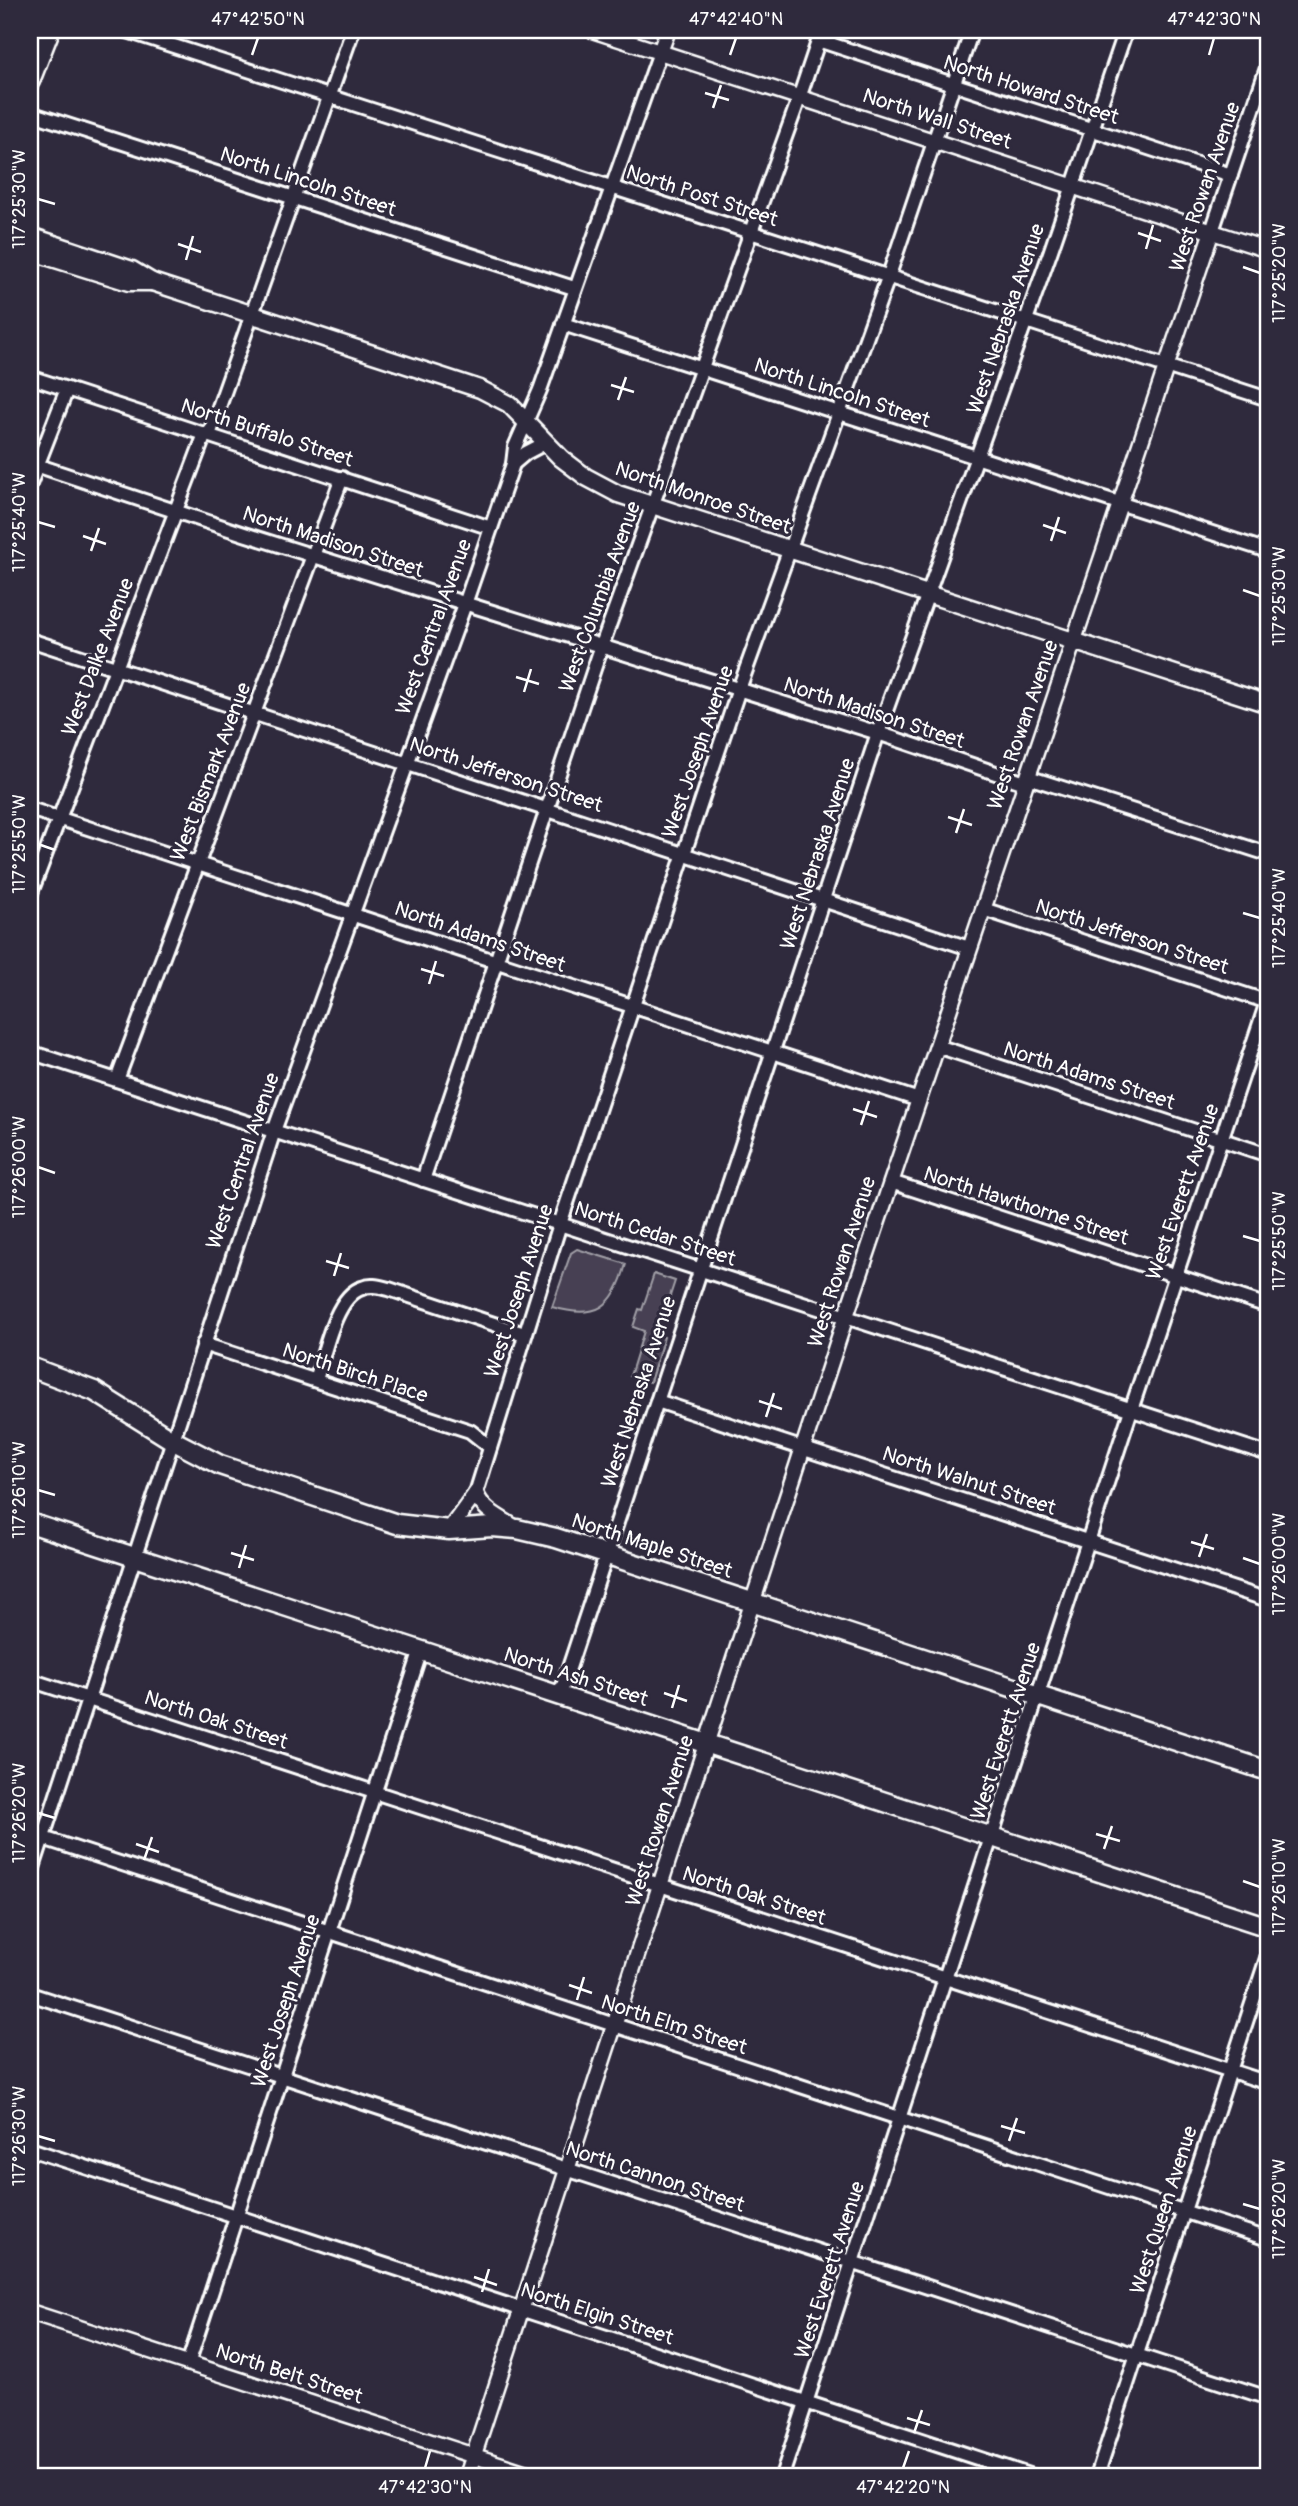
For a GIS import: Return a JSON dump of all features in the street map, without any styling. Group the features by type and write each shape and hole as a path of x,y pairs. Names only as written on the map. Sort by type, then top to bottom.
{"main road":[{"path":"30,81 50,30"},
{"name":"North Monroe Street","path":"30,236 132,270 152,282 480,389 509,404 561,458 586,477 618,494 1268,704"},
{"name":"North Monroe Street","path":"30,251 129,282 152,282"},
{"name":"North Maple Street","path":"30,1367 94,1391 172,1440 220,1465 397,1524 449,1530 492,1527 517,1529 555,1538 1268,1771"},
{"name":"North Ash Street","path":"30,1522 1268,1927"}],"street":[{"name":"North Post Street","path":"124,30 1268,399"},
{"name":"West Dalke Avenue","path":"30,895 174,510 207,434 252,314 353,30"},
{"name":"North Wall Street","path":"592,30 1268,250"},
{"name":"West Central Avenue","path":"30,1877 274,1131 465,604 513,464 515,447 563,324 668,30"},
{"name":"West Joseph Avenue","path":"476,1493 524,1334 739,689 840,414 972,30"},
{"name":"West Nebraska Avenue","path":"560,1695 878,733 1026,321 1126,30"},
{"name":"North Howard Street","path":"820,35 954,85 1231,175"},
{"name":"West Columbia Avenue","path":"423,1180 602,645 820,35"},
{"name":"West Rowan Avenue","path":"467,2476 846,1316 1119,503 1231,175 1264,90 1268,65"},
{"name":"North Lincoln Street","path":"30,113 575,288"},
{"name":"North Lincoln Street","path":"563,324 1268,551"},
{"name":"North Buffalo Street","path":"30,377 491,528"},
{"path":"30,484 33,465 66,389"},
{"path":"513,464 526,453 547,442"},
{"name":"North Madison Street","path":"33,465 465,604 1268,854"},
{"name":"West Bismark Avenue","path":"117,1080 342,478"},
{"name":"North Jefferson Street","path":"30,640 970,948"},
{"name":"North Adams Street","path":"30,809 919,1100"},
{"name":"North Jefferson Street","path":"983,909 1268,1001"},
{"name":"West Everett Avenue","path":"782,2476 1175,1276 1268,1001"},
{"name":"North Adams Street","path":"937,1046 1268,1155"},
{"name":"North Cedar Street","path":"30,1052 1268,1454"},
{"name":"North Hawthorne Street","path":"891,1182 1268,1306"},
{"path":"316,1380 338,1311 345,1299 363,1287 389,1289 524,1334"},
{"name":"North Birch Place","path":"203,1344 470,1431 489,1447"},
{"name":"North Walnut Street","path":"657,1401 1268,1600"},
{"path":"449,1530 476,1493"},
{"path":"476,1493 479,1503 517,1529"},
{"name":"West Joseph Avenue","path":"188,2364 421,1650"},
{"name":"North Oak Street","path":"30,1679 1268,2083"},
{"name":"North Elm Street","path":"30,1831 43,1838 329,1933 1268,2239"},
{"name":"West Queen Avenue","path":"1097,2476 1268,1955"},
{"name":"North Cannon Street","path":"30,1994 1268,2398"},
{"name":"North Elgin Street","path":"30,2149 1032,2476"},
{"name":"North Belt Street","path":"30,2312 536,2476"}],"shaded area":[{"path":"577,1249 626,1264 616,1291 601,1307 592,1311 568,1311 552,1307 571,1253"},
{"path":"654,1274 675,1281 663,1317 665,1318 659,1335 664,1337 650,1382 630,1376 644,1331 633,1327 639,1309 642,1310"}]}
